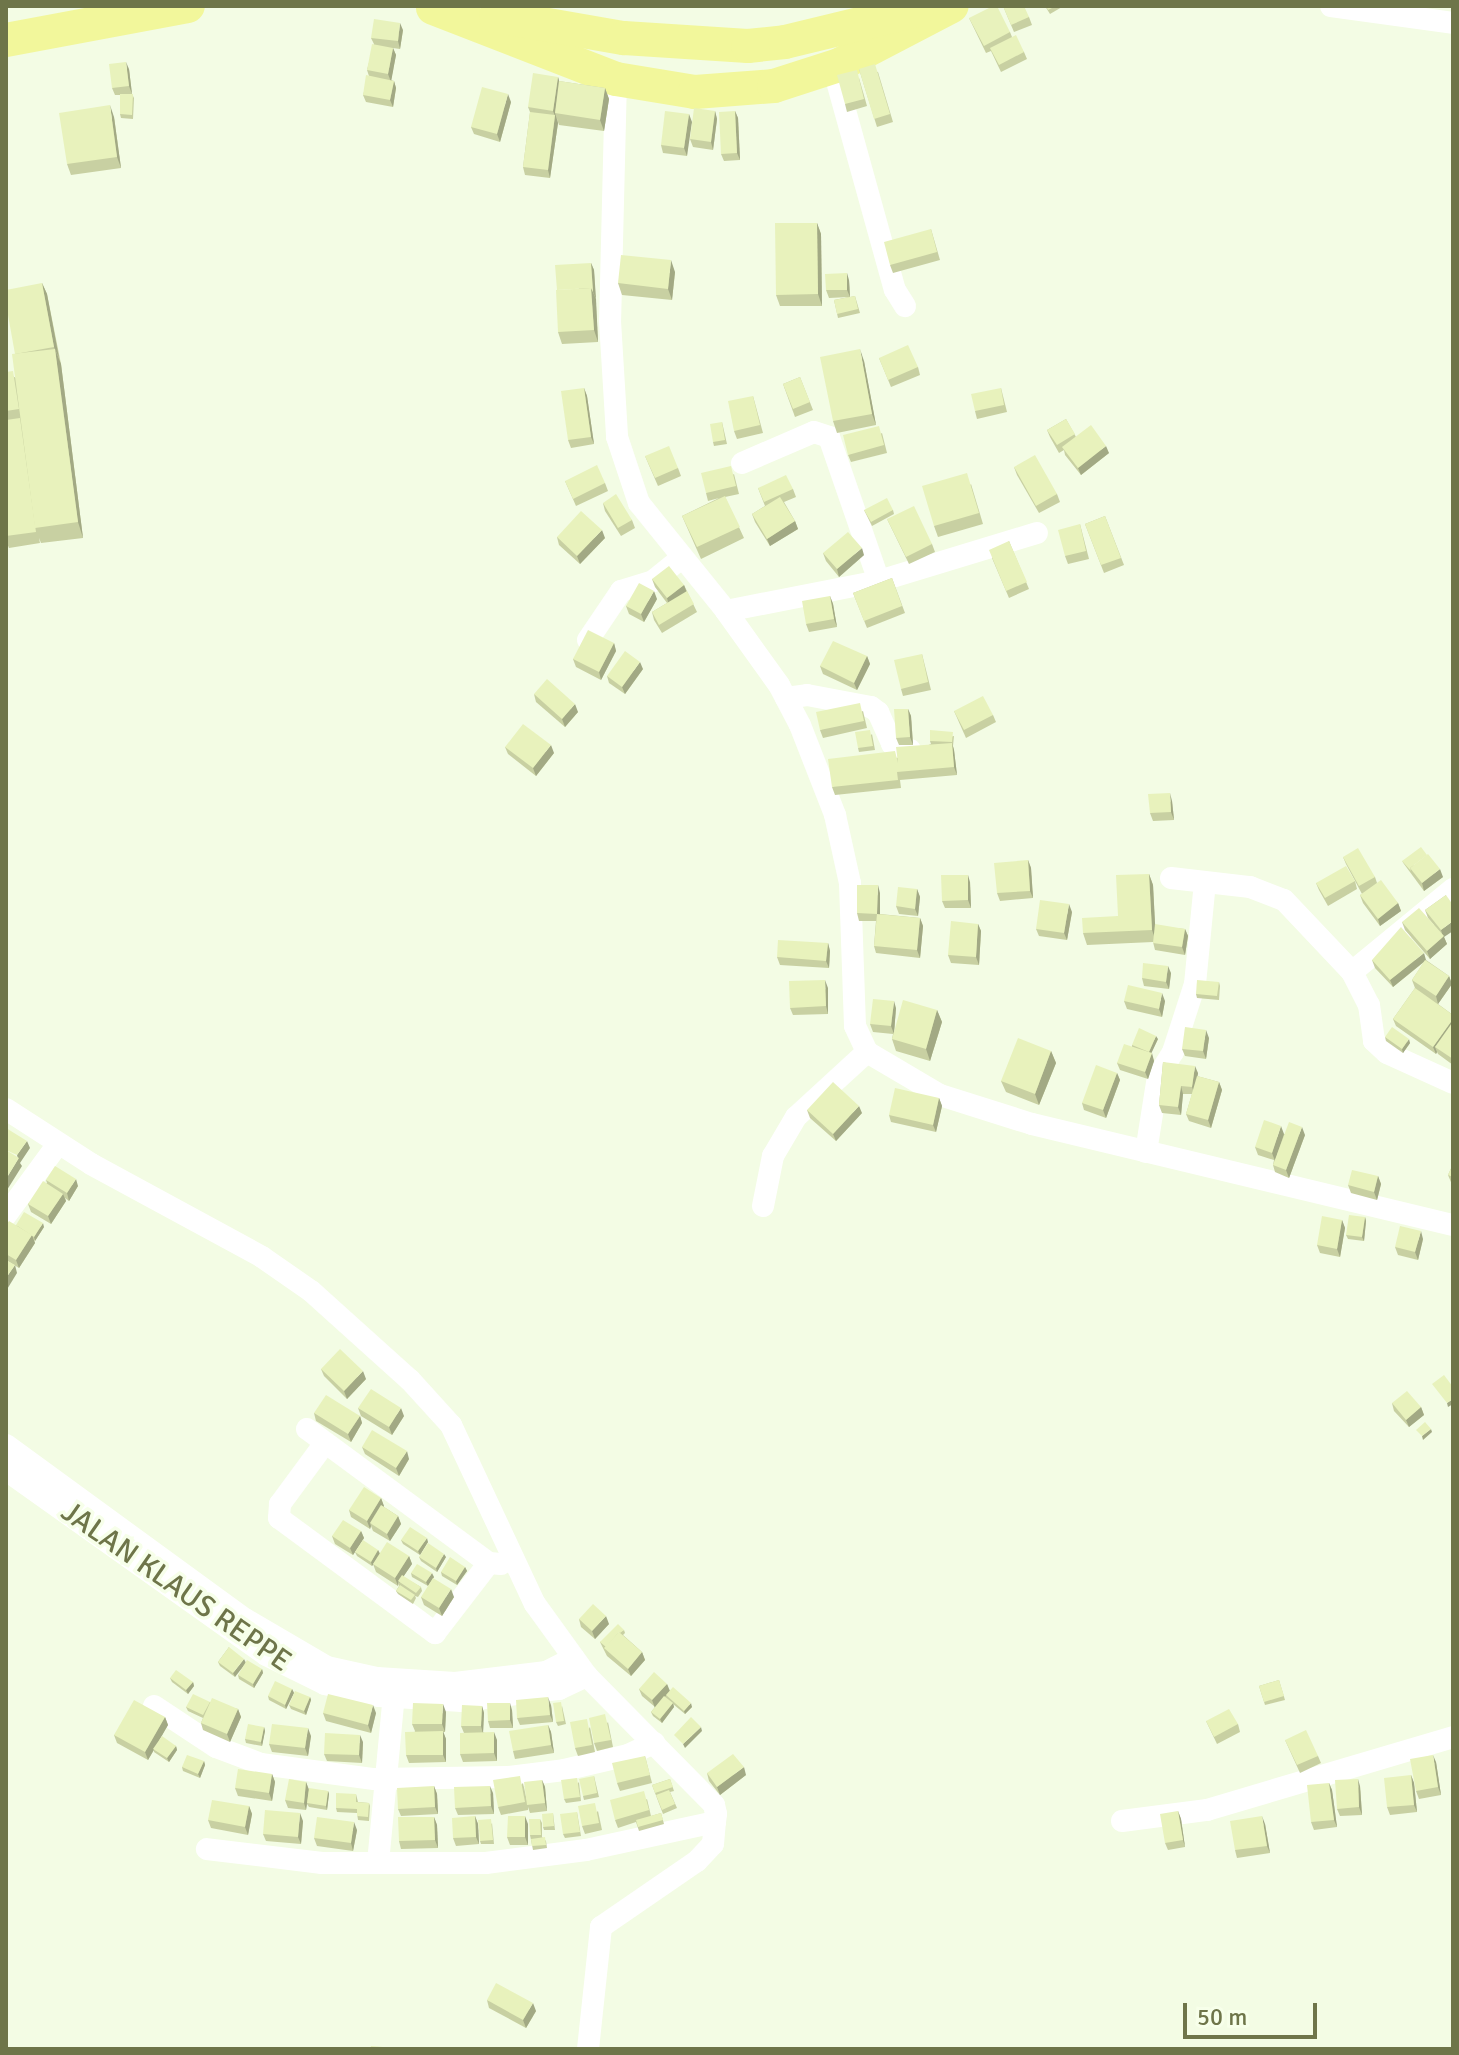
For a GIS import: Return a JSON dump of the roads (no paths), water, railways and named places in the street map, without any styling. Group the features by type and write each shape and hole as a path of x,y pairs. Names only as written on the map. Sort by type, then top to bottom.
{"highway":[{"path":"6,40 188,6"},
{"path":"426,7 624,38 719,46 785,42 932,6"},
{"path":"426,7 616,79 695,92 731,92 774,86 833,67 952,6"}],"street":[{"path":"1331,6 1453,23"},
{"path":"833,67 895,290 905,306"},
{"path":"616,79 612,398 617,437 639,503 726,611 786,698 841,842 853,907 855,1026 867,1052 940,1095 1146,1152 1453,1225"},
{"path":"742,463 814,432 829,437 879,581"},
{"path":"726,611 879,581 1037,533"},
{"path":"588,640 621,591 653,581 681,558"},
{"path":"786,698 807,695 871,707 878,712 892,744 910,750"},
{"path":"1171,878 1250,887 1284,900 1352,972 1369,1005 1374,1041 1387,1053 1453,1083"},
{"path":"1146,1152 1158,1076 1173,1052 1195,984 1205,882"},
{"path":"1352,972 1453,889"},
{"path":"763,1206 773,1156 796,1117 867,1052"},
{"path":"6,1109 58,1144 262,1257 311,1291 410,1380 451,1425 535,1604 581,1667 714,1805 713,1844 697,1861 601,1927 588,2049"},
{"path":"6,1215 58,1144"},
{"path":"489,1563 435,1633 279,1518 280,1504 316,1436 489,1563 518,1565"},
{"name":"JALAN KLAUS REPPE","path":"6,1445 303,1657 395,1685 493,1680 581,1667"},
{"name":"JALAN KLAUS REPPE","path":"6,1470 266,1655 325,1684 379,1696 395,1685"},
{"path":"378,1863 395,1685"},
{"path":"154,1706 216,1747 261,1764 387,1780 564,1770 628,1755 654,1743"},
{"path":"1122,1821 1207,1810 1453,1737"},
{"path":"207,1849 378,1863 486,1863 573,1852 715,1822"}]}
